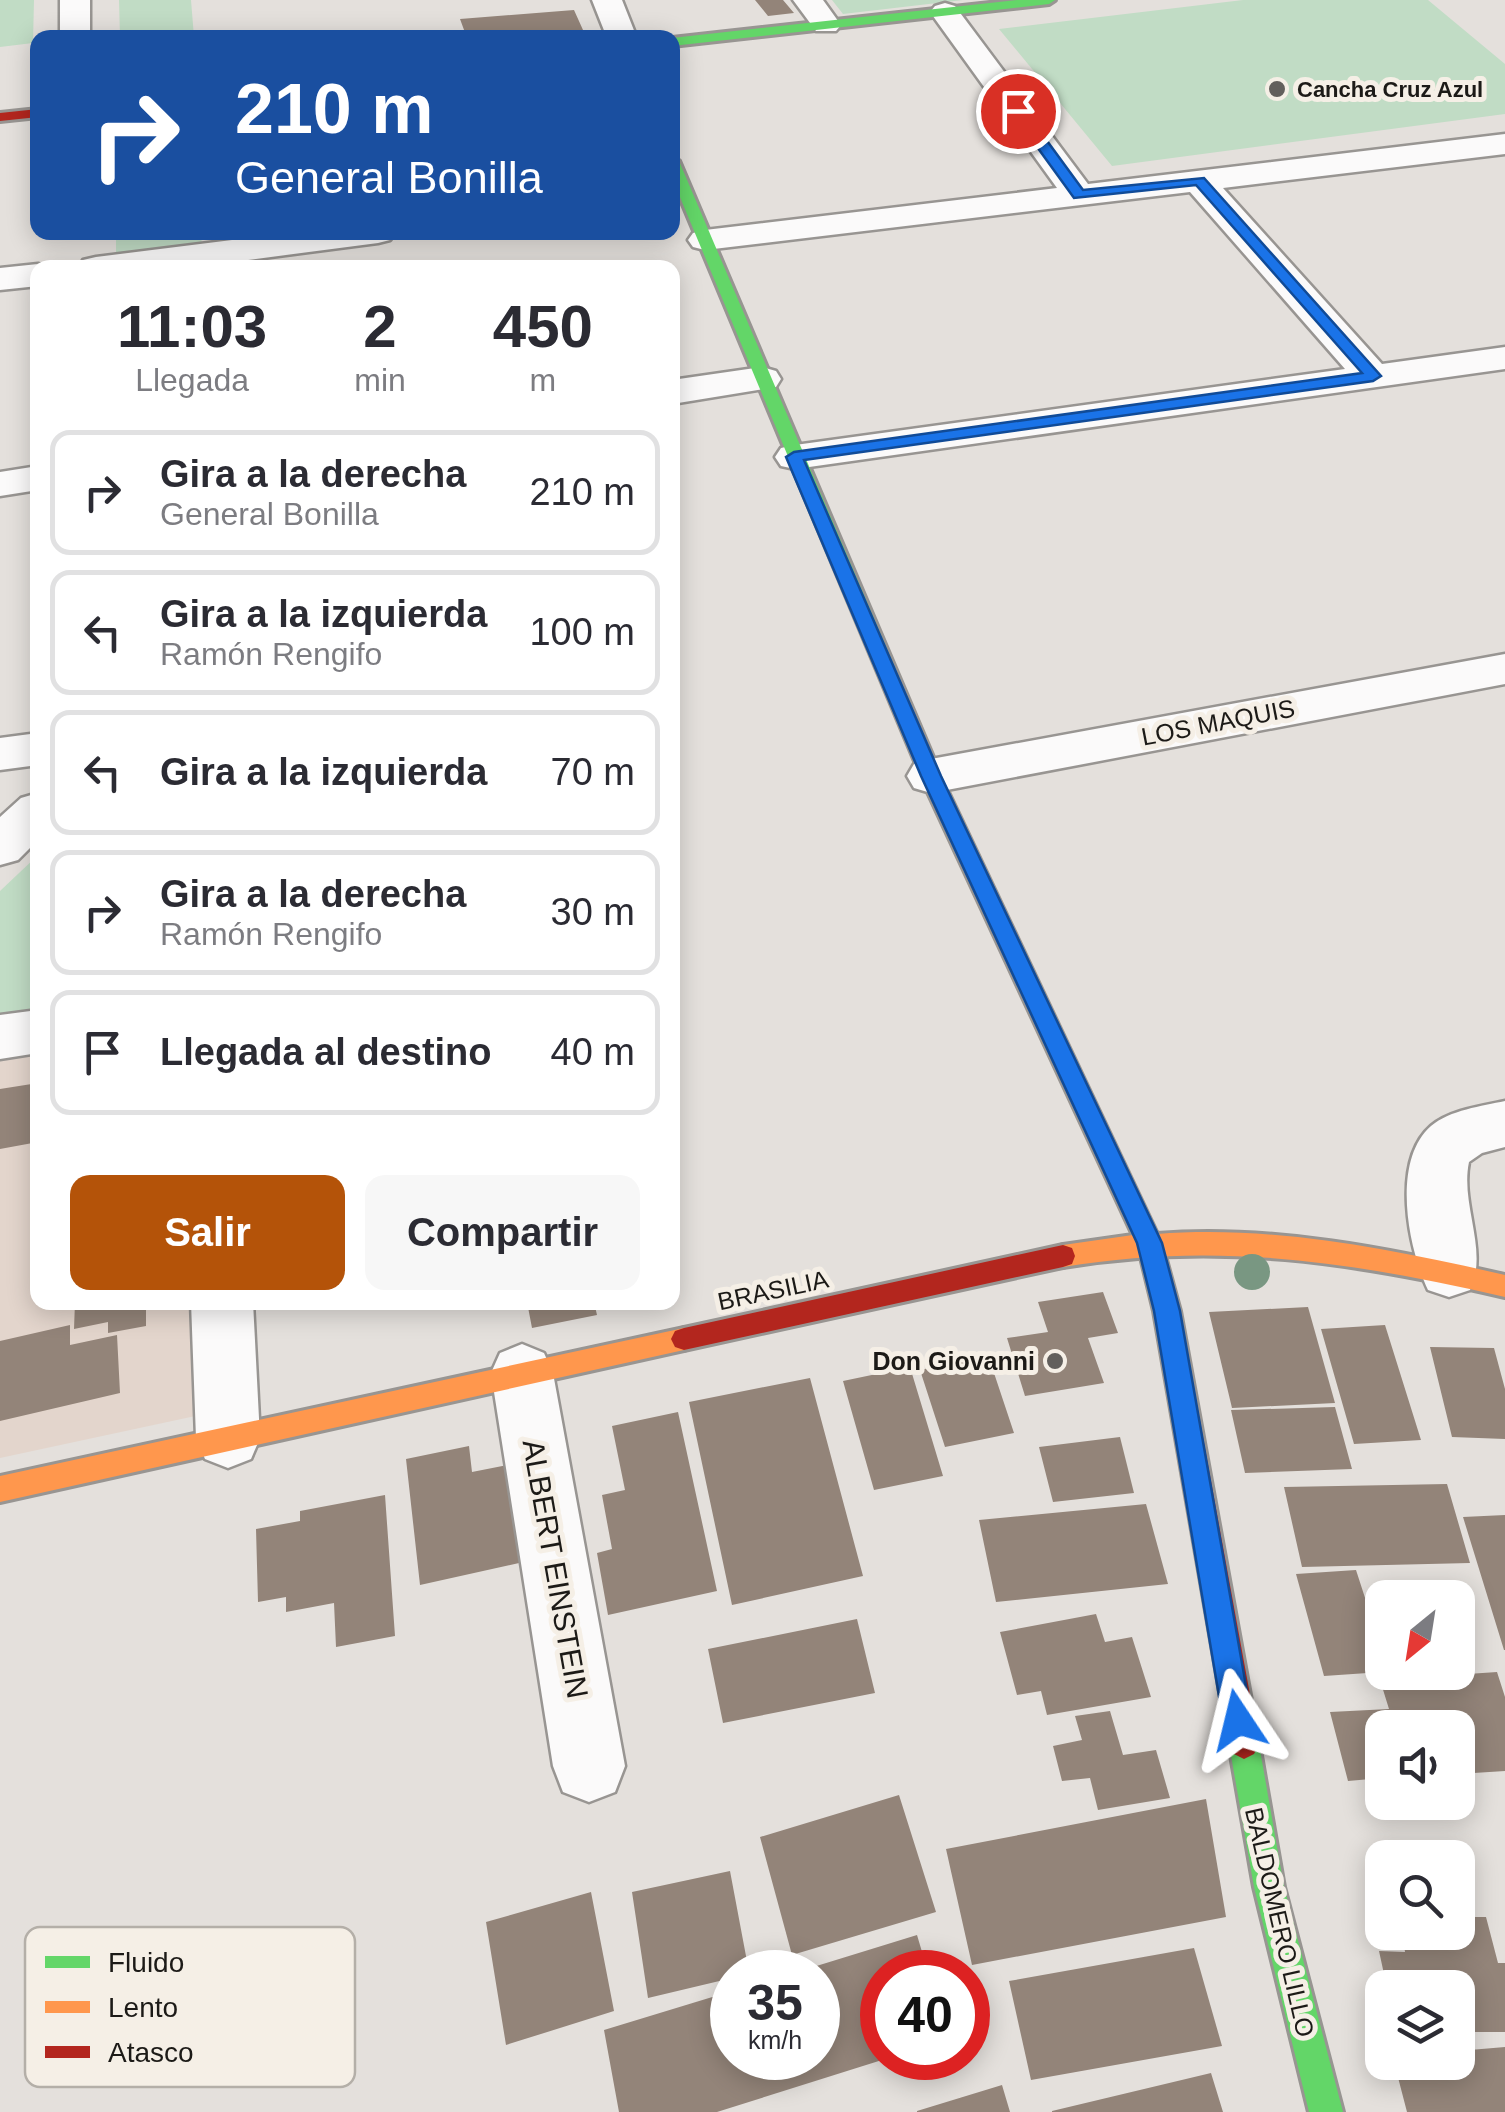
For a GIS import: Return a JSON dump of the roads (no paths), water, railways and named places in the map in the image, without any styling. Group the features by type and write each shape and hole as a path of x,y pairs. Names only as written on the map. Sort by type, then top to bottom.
{"street":[{"path":"75,0 75,30"},
{"path":"607,0 619,30"},
{"path":"808,0 826,25"},
{"path":"680,41 1049,0"},
{"path":"945,12 1079,195"},
{"path":"0,117 30,113"},
{"path":"705,240 1505,144"},
{"name":"BALDOMERO LILLO","path":"680,179 931,776 1149,1243 1167,1311 1268,1887 1326,2112"},
{"path":"1200,180 1373,376"},
{"path":"101,260 306,240"},
{"path":"0,279 30,276"},
{"path":"794,457 1505,358"},
{"path":"680,391 762,380"},
{"path":"0,484 30,479"},
{"name":"LOS MAQUIS","path":"931,776 1505,669"},
{"path":"0,754 30,750"},
{"path":"0,847 30,818"},
{"path":"0,1037 30,1031"},
{"path":"1449,1272 1438,1163 1446,1147 1458,1138 1505,1124"},
{"name":"BRASILIA","path":"0,1489 1092,1250 1149,1243 1262,1242 1384,1258 1505,1286"},
{"path":"222,1310 228,1438"},
{"name":"ALBERT EINSTEIN","path":"522,1373 589,1766"}],"place":[{"name":"Cancha Cruz Azul","path":"1277,89"},
{"name":"Don Giovanni","path":"1055,1361"}]}
